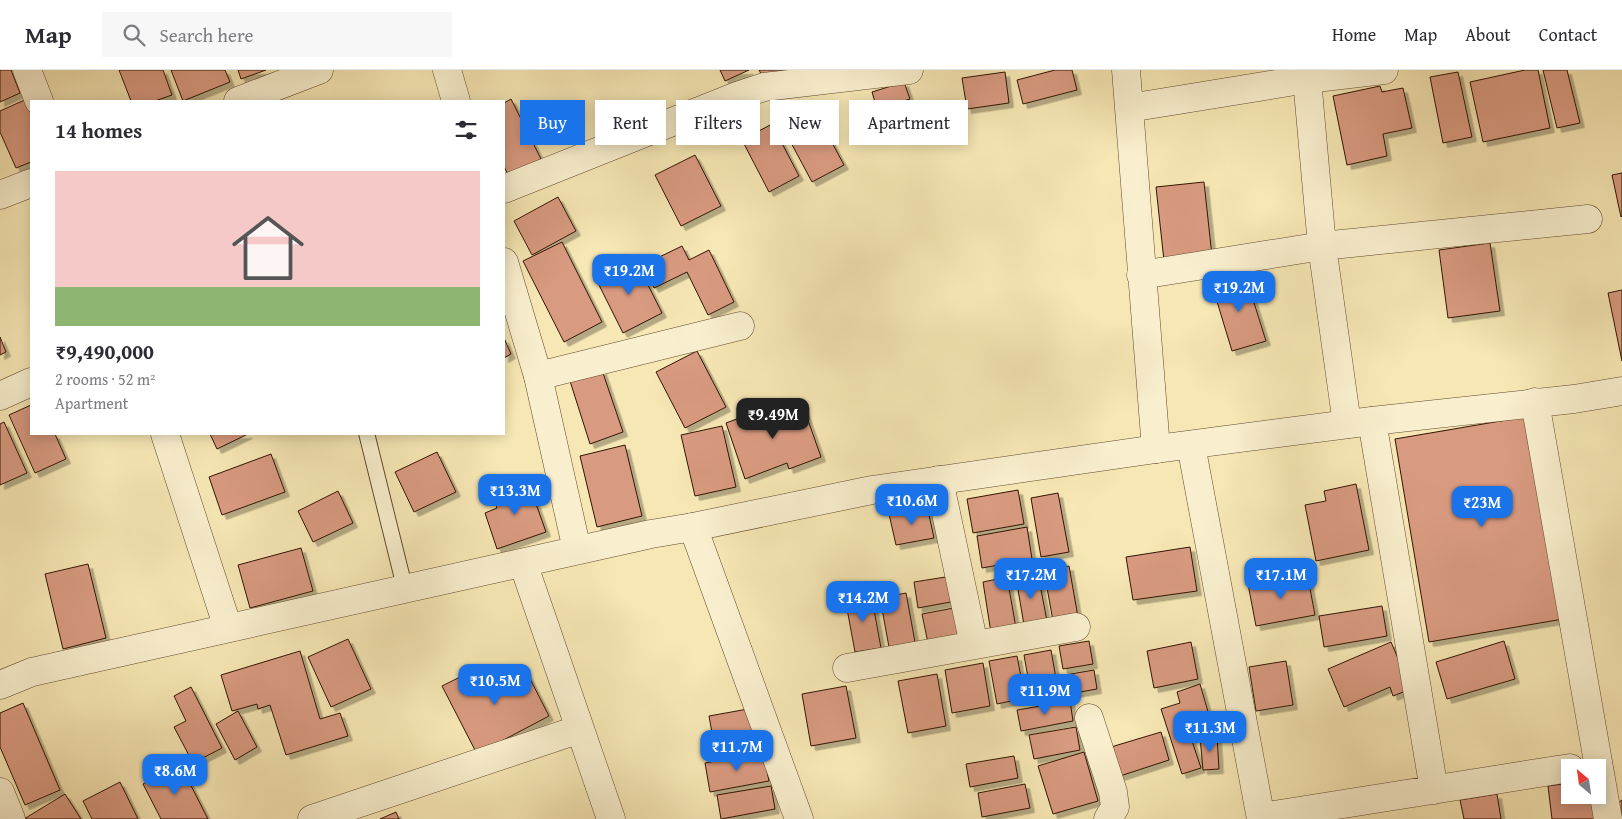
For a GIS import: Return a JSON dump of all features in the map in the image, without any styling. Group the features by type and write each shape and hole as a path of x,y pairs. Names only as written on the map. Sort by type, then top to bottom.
{"street":[{"path":"27,70 39,100"},
{"path":"241,100 319,70"},
{"path":"447,70 456,100"},
{"path":"505,189 764,87 909,70"},
{"path":"1126,70 1156,449"},
{"path":"1129,108 1307,74 1384,70"},
{"path":"1307,74 1322,246 1360,423 1434,790"},
{"path":"0,195 30,182"},
{"path":"1141,275 1322,246 1588,218"},
{"path":"505,265 538,376 577,550"},
{"path":"538,376 740,326"},
{"path":"0,396 30,382"},
{"path":"0,685 32,672 228,628 651,534 872,490 1156,449 1535,402 1574,399 1622,391"},
{"path":"1535,402 1597,759"},
{"path":"165,435 228,628"},
{"path":"1191,445 1261,818 1561,770"},
{"path":"939,480 974,645"},
{"path":"693,527 799,819"},
{"path":"523,563 611,819"},
{"path":"848,668 1076,627"},
{"path":"1089,718 1113,792 1115,807 1108,819"},
{"path":"312,819 580,728"},
{"path":"0,792 11,819"},
{"path":"1605,804 1608,819"}],"lane":[{"path":"367,435 405,589"}],"building":[{"path":"0,70 11,70 20,93 0,102"},
{"path":"119,70 163,70 172,95 158,100 131,100"},
{"path":"171,70 225,70 230,82 183,100"},
{"path":"238,70 266,70 241,79"},
{"path":"720,70 749,70 725,81"},
{"path":"759,70 783,70 765,81"},
{"path":"1055,70 1072,70 1077,90 1023,104 1017,80"},
{"path":"1525,70 1538,70 1550,128 1483,142 1470,82"},
{"path":"1543,70 1567,70 1580,123 1557,128"},
{"path":"1005,72 1009,103 968,109 968,100 966,100 962,78"},
{"path":"1458,72 1472,137 1443,143 1430,77"},
{"path":"904,82 910,99 874,100 872,92"},
{"path":"1380,86 1382,92 1403,88 1412,128 1383,134 1387,156 1347,165 1333,96"},
{"path":"29,98 30,162 16,168 0,132 0,111"},
{"path":"511,99 520,117 520,145 534,145 541,159 508,175 505,168 505,102"},
{"path":"770,125 770,145 783,145 799,176 769,192 745,145 760,145 760,130"},
{"path":"792,145 833,145 844,165 812,182"},
{"path":"695,155 721,206 681,226 655,175"},
{"path":"1622,173 1622,216 1621,217 1612,175"},
{"path":"1204,182 1212,256 1164,261 1156,187"},
{"path":"558,197 576,231 532,255 514,221"},
{"path":"562,242 602,322 564,342 523,261"},
{"path":"1490,243 1500,311 1448,318 1439,250"},
{"path":"682,246 689,260 709,250 734,302 708,315 687,272 654,288 643,265"},
{"path":"635,259 662,313 623,333 596,279"},
{"path":"1245,274 1266,341 1232,351 1212,285"},
{"path":"1622,290 1622,361 1608,293"},
{"path":"0,337 6,352 0,355"},
{"path":"505,340 511,354 505,357"},
{"path":"697,351 726,407 685,428 656,372"},
{"path":"602,370 623,432 590,444 570,381"},
{"path":"30,405 30,435 55,435 66,459 35,473 9,415"},
{"path":"774,405 778,415 803,406 821,457 789,469 787,463 745,479 726,423"},
{"path":"1536,415 1569,618 1429,642 1395,439"},
{"path":"4,422 27,473 0,485 0,424"},
{"path":"722,426 736,487 695,496 681,435"},
{"path":"210,435 246,435 217,449"},
{"path":"625,445 642,516 597,527 580,456"},
{"path":"437,452 456,492 414,512 395,472"},
{"path":"271,454 285,492 222,515 209,477"},
{"path":"528,481 546,532 497,549 485,513 497,508 492,494"},
{"path":"1356,484 1369,550 1316,561 1305,505 1326,501 1324,491"},
{"path":"1018,490 1024,524 973,533 967,499"},
{"path":"338,491 353,523 313,542 298,511"},
{"path":"1058,493 1069,552 1041,557 1031,498"},
{"path":"927,506 934,538 896,545 889,514"},
{"path":"1027,527 1032,559 982,568 977,536"},
{"path":"1190,547 1197,591 1133,600 1126,557"},
{"path":"301,548 313,591 250,608 238,565"},
{"path":"88,564 106,638 63,649 45,574"},
{"path":"1069,566 1078,617 1053,621 1044,571"},
{"path":"1307,573 1315,615 1256,626 1248,584"},
{"path":"1038,574 1047,621 1024,625 1016,578"},
{"path":"952,576 956,601 918,608 914,582"},
{"path":"1007,577 1016,628 991,633 983,582"},
{"path":"871,593 881,648 855,652 845,598"},
{"path":"906,593 915,642 889,647 880,598"},
{"path":"1382,606 1387,636 1324,647 1319,616"},
{"path":"959,607 964,636 928,643 922,614"},
{"path":"348,639 371,689 331,707 308,657"},
{"path":"1089,641 1093,664 1063,669 1059,646"},
{"path":"1504,641 1515,679 1447,699 1436,662"},
{"path":"1191,642 1198,679 1154,688 1147,651"},
{"path":"1391,642 1411,689 1393,696 1390,687 1344,707 1328,669"},
{"path":"1051,650 1058,690 1031,695 1024,655"},
{"path":"300,651 320,719 340,713 348,736 286,755 270,705 258,709 257,704 232,711 221,675"},
{"path":"1017,656 1025,698 997,704 989,661"},
{"path":"1286,661 1293,705 1256,711 1249,667"},
{"path":"983,663 990,706 952,713 945,670"},
{"path":"523,665 549,716 477,754 442,686 480,667 488,683"},
{"path":"1094,670 1097,689 1069,694 1065,675"},
{"path":"937,674 946,726 908,733 898,681"},
{"path":"1200,684 1211,722 1188,729 1201,768 1182,774 1161,709 1180,703 1177,692"},
{"path":"846,686 856,738 811,746 802,694"},
{"path":"191,687 222,748 193,763 174,727 186,721 174,696"},
{"path":"1070,701 1073,721 1021,731 1017,710"},
{"path":"23,703 60,790 25,805 0,747 0,713"},
{"path":"748,709 755,748 716,755 709,716"},
{"path":"238,711 257,747 235,760 216,724"},
{"path":"1076,727 1080,750 1034,759 1029,735"},
{"path":"1161,732 1169,760 1120,776 1111,747"},
{"path":"1217,736 1219,769 1203,770 1200,737"},
{"path":"763,752 769,781 710,792 705,763"},
{"path":"1084,752 1098,801 1053,814 1038,766"},
{"path":"1014,756 1018,778 970,787 966,764"},
{"path":"180,764 208,819 161,819 143,784"},
{"path":"120,782 138,819 92,819 83,801"},
{"path":"1025,784 1030,808 982,817 978,793"},
{"path":"1561,784 1561,804 1595,804 1596,819 1552,819 1548,786"},
{"path":"771,786 775,809 721,819 717,795"},
{"path":"65,794 81,819 24,819"},
{"path":"1497,794 1501,819 1464,819 1460,800"},
{"path":"1622,800 1622,819 1613,807"},
{"path":"396,812 399,819 380,819"}]}
